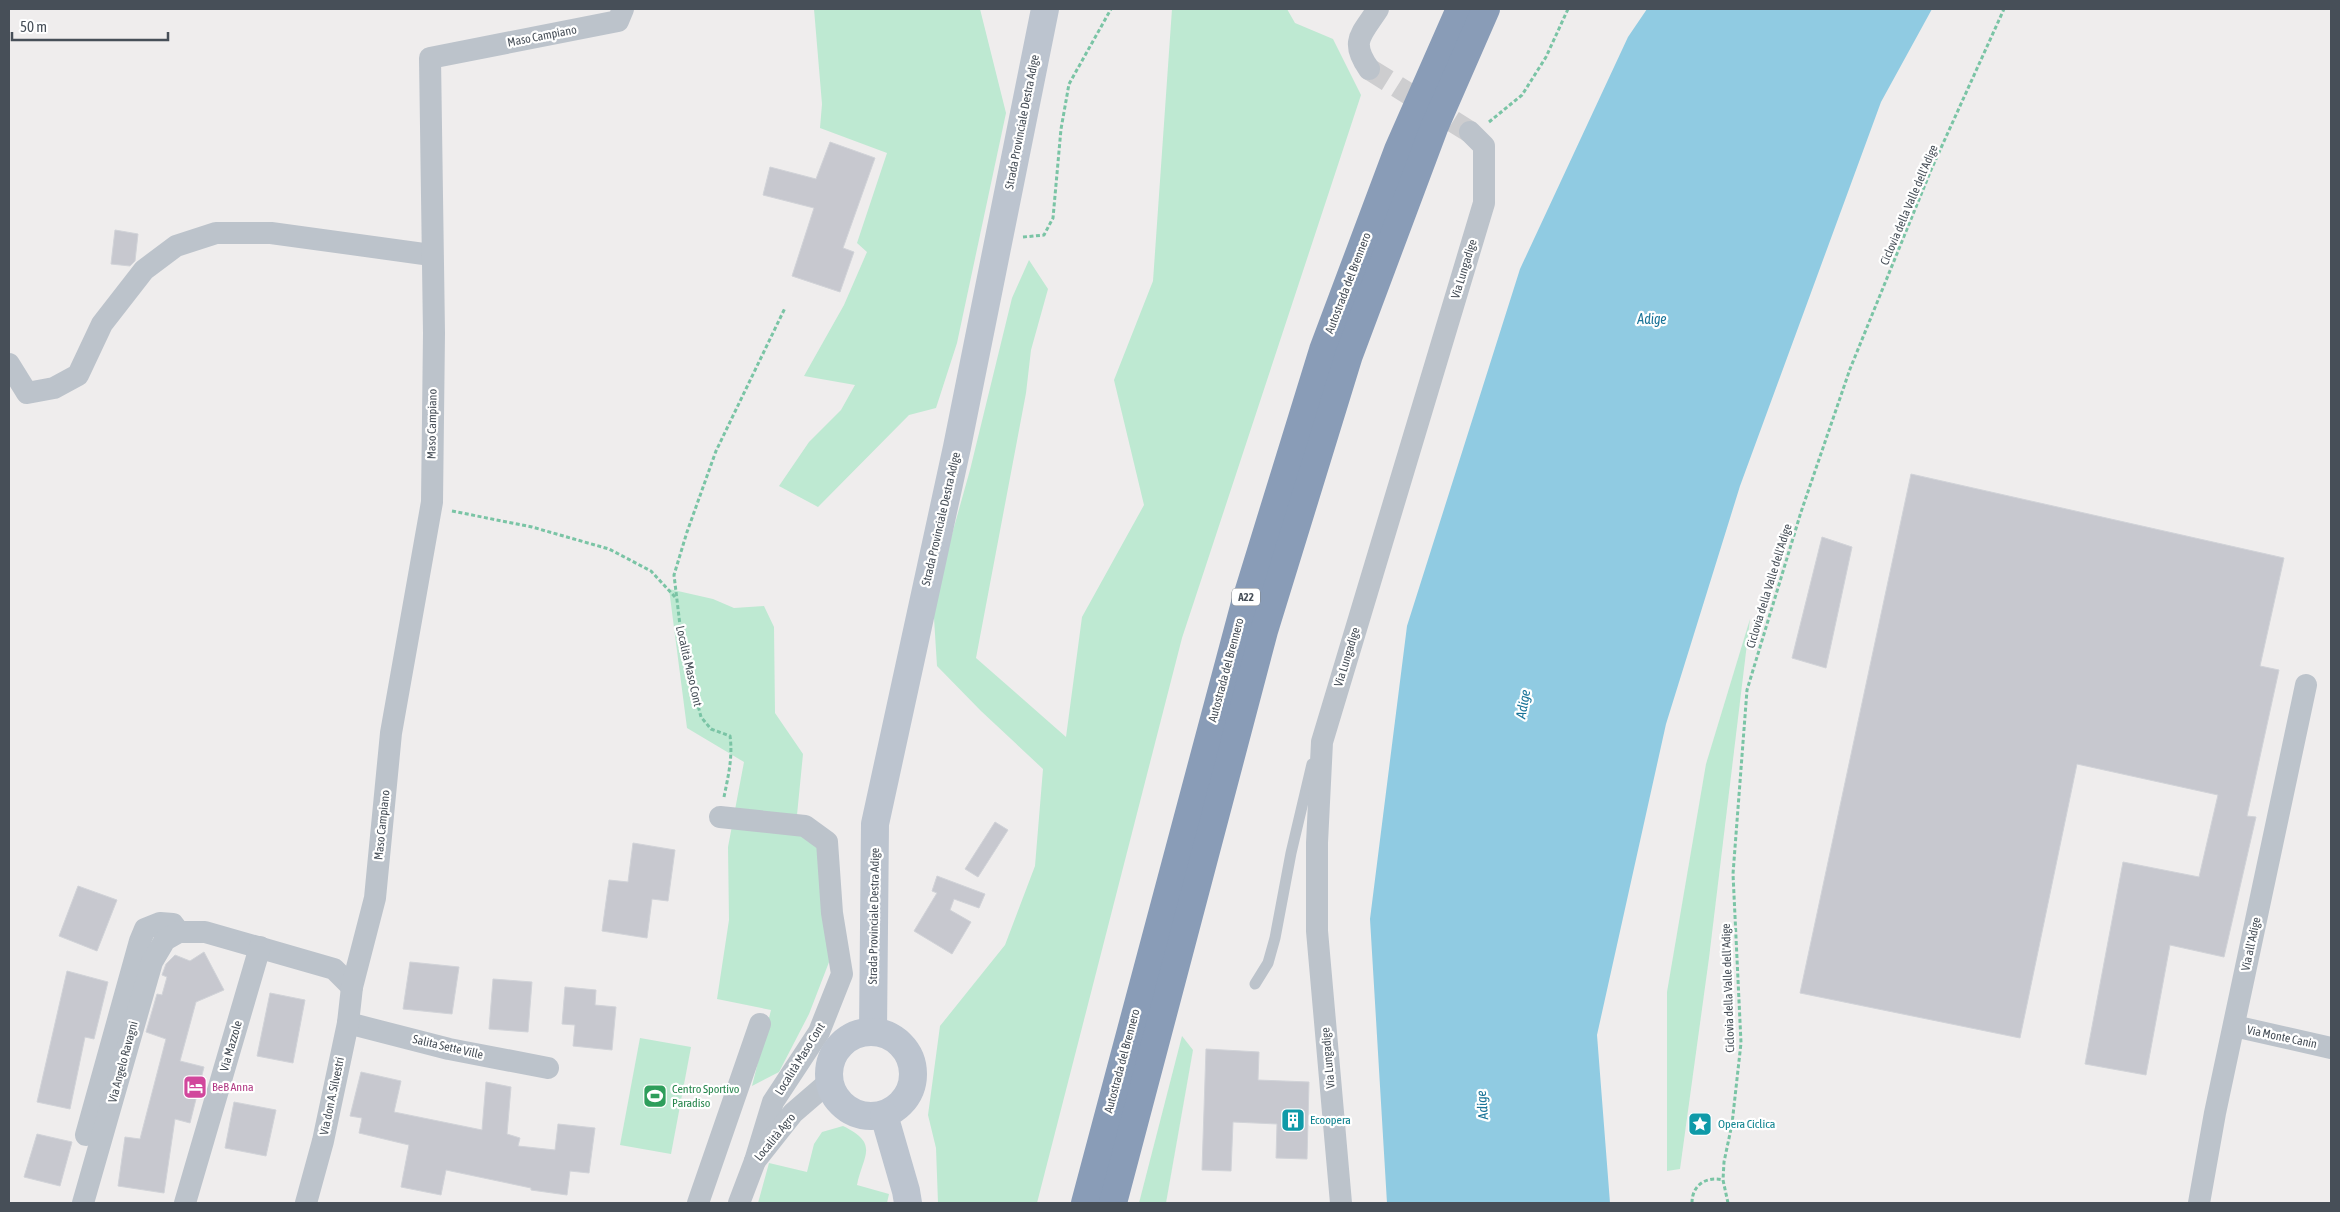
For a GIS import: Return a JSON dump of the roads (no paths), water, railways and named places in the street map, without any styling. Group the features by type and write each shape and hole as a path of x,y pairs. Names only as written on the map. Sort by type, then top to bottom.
{"highway":[{"name":"Autostrada del Brennero","path":"1085,1203 1240,621 1323,350 1398,150 1460,9"},
{"name":"A22","path":"1113,1203 1264,631 1346,365 1434,128 1486,9"}],"main road":[{"name":"Strada Provinciale Destra Adige","path":"872,1032 874,824 958,447 1045,9"},
{"path":"872,1032 889,1036 902,1046 911,1060 914,1077 909,1093 899,1106 884,1115 860,1116 840,1104 829,1082 830,1064 838,1047 854,1036 872,1032"},
{"path":"884,1115 908,1203"}],"street":[{"name":"Maso Campiano","path":"352,987 375,898 391,733 430,509 434,343 431,255 430,58 618,21 623,9"},
{"path":"1369,69 1359,55 1357,42 1378,9"},
{"name":"Via Lungadige","path":"1341,1203 1317,931 1322,742 1484,204 1477,139"},
{"path":"9,364 27,393 54,388 78,375 102,324 144,270 176,246 216,233 271,234 431,255"},
{"name":"Via all'Adige","path":"2199,1203 2234,1026 2306,685"},
{"name":"Località Maso Cont","path":"720,816 805,826 827,842 832,913 842,974 819,1032 772,1102 755,1161"},
{"name":"Via Angelo Ravagni","path":"86,1135 145,929 160,923 173,924 180,932"},
{"name":"Via Angelo Ravagni","path":"83,1203 152,962 164,940 180,932 205,932 334,969 352,987"},
{"name":"Via Mazzole","path":"185,1203 260,947"},
{"name":"Via don A. Silvestri","path":"306,1203 323,1141 348,1023 352,987"},
{"name":"Salita Sette Ville","path":"348,1023 449,1049 548,1068"},
{"path":"698,1203 760,1024"},
{"name":"Via Monte Canin","path":"2234,1026 2331,1048"},
{"name":"Località Agro","path":"739,1203 755,1161 793,1113 829,1082"}],"lane":[{"path":"1255,984 1268,963 1283,898 1290,853 1315,752 1322,742"}],"water":[{"name":"Adige","path":"1647,9 1932,9 1881,102 1740,486 1666,724 1597,1035 1610,1203 1387,1203 1370,919 1407,626 1520,269 1628,37"}],"tunnel":[{"path":"1369,69 1470,132"}],"place":[{"name":"BeB Anna","path":"195,1087"},
{"name":"Centro Sportivo Paradiso","path":"655,1096"},
{"name":"Ecoopera","path":"1293,1120"},
{"name":"Opera Ciclica","path":"1700,1124"}]}
